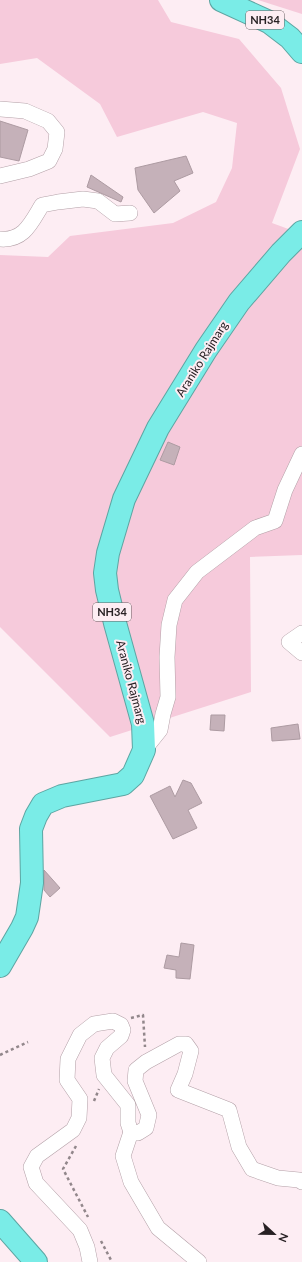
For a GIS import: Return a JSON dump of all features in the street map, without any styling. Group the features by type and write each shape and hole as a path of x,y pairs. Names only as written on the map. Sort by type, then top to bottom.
{"highway":[{"name":"NH34","path":"221,0 269,22 290,38 302,52"},
{"name":"Araniko Rajmarg","path":"0,966 27,917 32,884 31,829 43,804 62,796 122,784 133,775 144,750 143,724 115,623 107,590 105,573 108,553 122,506 158,428 206,350 239,302 281,253 302,232"},
{"path":"0,1221 36,1262"}],"street":[{"path":"0,109 25,111 48,121 57,132 55,149 49,162 29,169 0,176"},
{"path":"0,239 8,240 18,236 31,225 42,205 84,200 98,202 115,214 130,213"},
{"path":"144,750 160,730 168,697 167,657 169,625 175,600 197,572 255,528 275,521 285,490 302,454"},
{"path":"302,633 289,642 302,653"},
{"path":"90,1262 87,1246 80,1230 36,1183 31,1167 37,1156 73,1130 79,1118 80,1099 67,1080 68,1059 80,1035 94,1024 113,1021 121,1025 123,1030 121,1036 107,1048 102,1058 104,1075 128,1105 128,1123 131,1132 123,1156 131,1182 158,1228 199,1262"},
{"path":"131,1132 138,1133 146,1128 150,1115 135,1081 136,1070 146,1062 179,1044 186,1044 191,1051 185,1074 178,1090 229,1110 239,1148 252,1169 278,1178 299,1180 302,1182"}],"path":[{"path":"130,1019 143,1015 145,1052"},
{"path":"0,1055 28,1042"},
{"path":"92,1108 100,1086"},
{"path":"76,1145 63,1169 91,1222"},
{"path":"98,1235 112,1262"}],"shaded area":[{"path":"0,0 158,0 171,22 239,39 281,88 300,149 272,223 302,234 302,555 250,557 251,692 110,737 0,627 0,255 48,257 70,236 173,223 216,202 232,168 237,123 203,112 117,137 100,104 37,58 0,64"},
{"path":"258,0 302,0 302,14"}],"building":[{"path":"0,121 28,130 19,161 0,157"},
{"path":"186,156 193,173 174,181 180,191 154,213 138,190 135,168"},
{"path":"91,175 123,197 121,202 87,187"},
{"path":"168,442 180,447 174,465 160,460"},
{"path":"211,715 225,715 224,731 210,730"},
{"path":"298,724 300,739 272,741 271,728"},
{"path":"183,780 191,783 202,803 188,810 197,828 173,839 150,796 170,786 175,797"},
{"path":"44,870 60,888 50,897 44,890"},
{"path":"181,943 194,945 190,979 176,978 176,970 164,968 167,955 179,957"}]}
